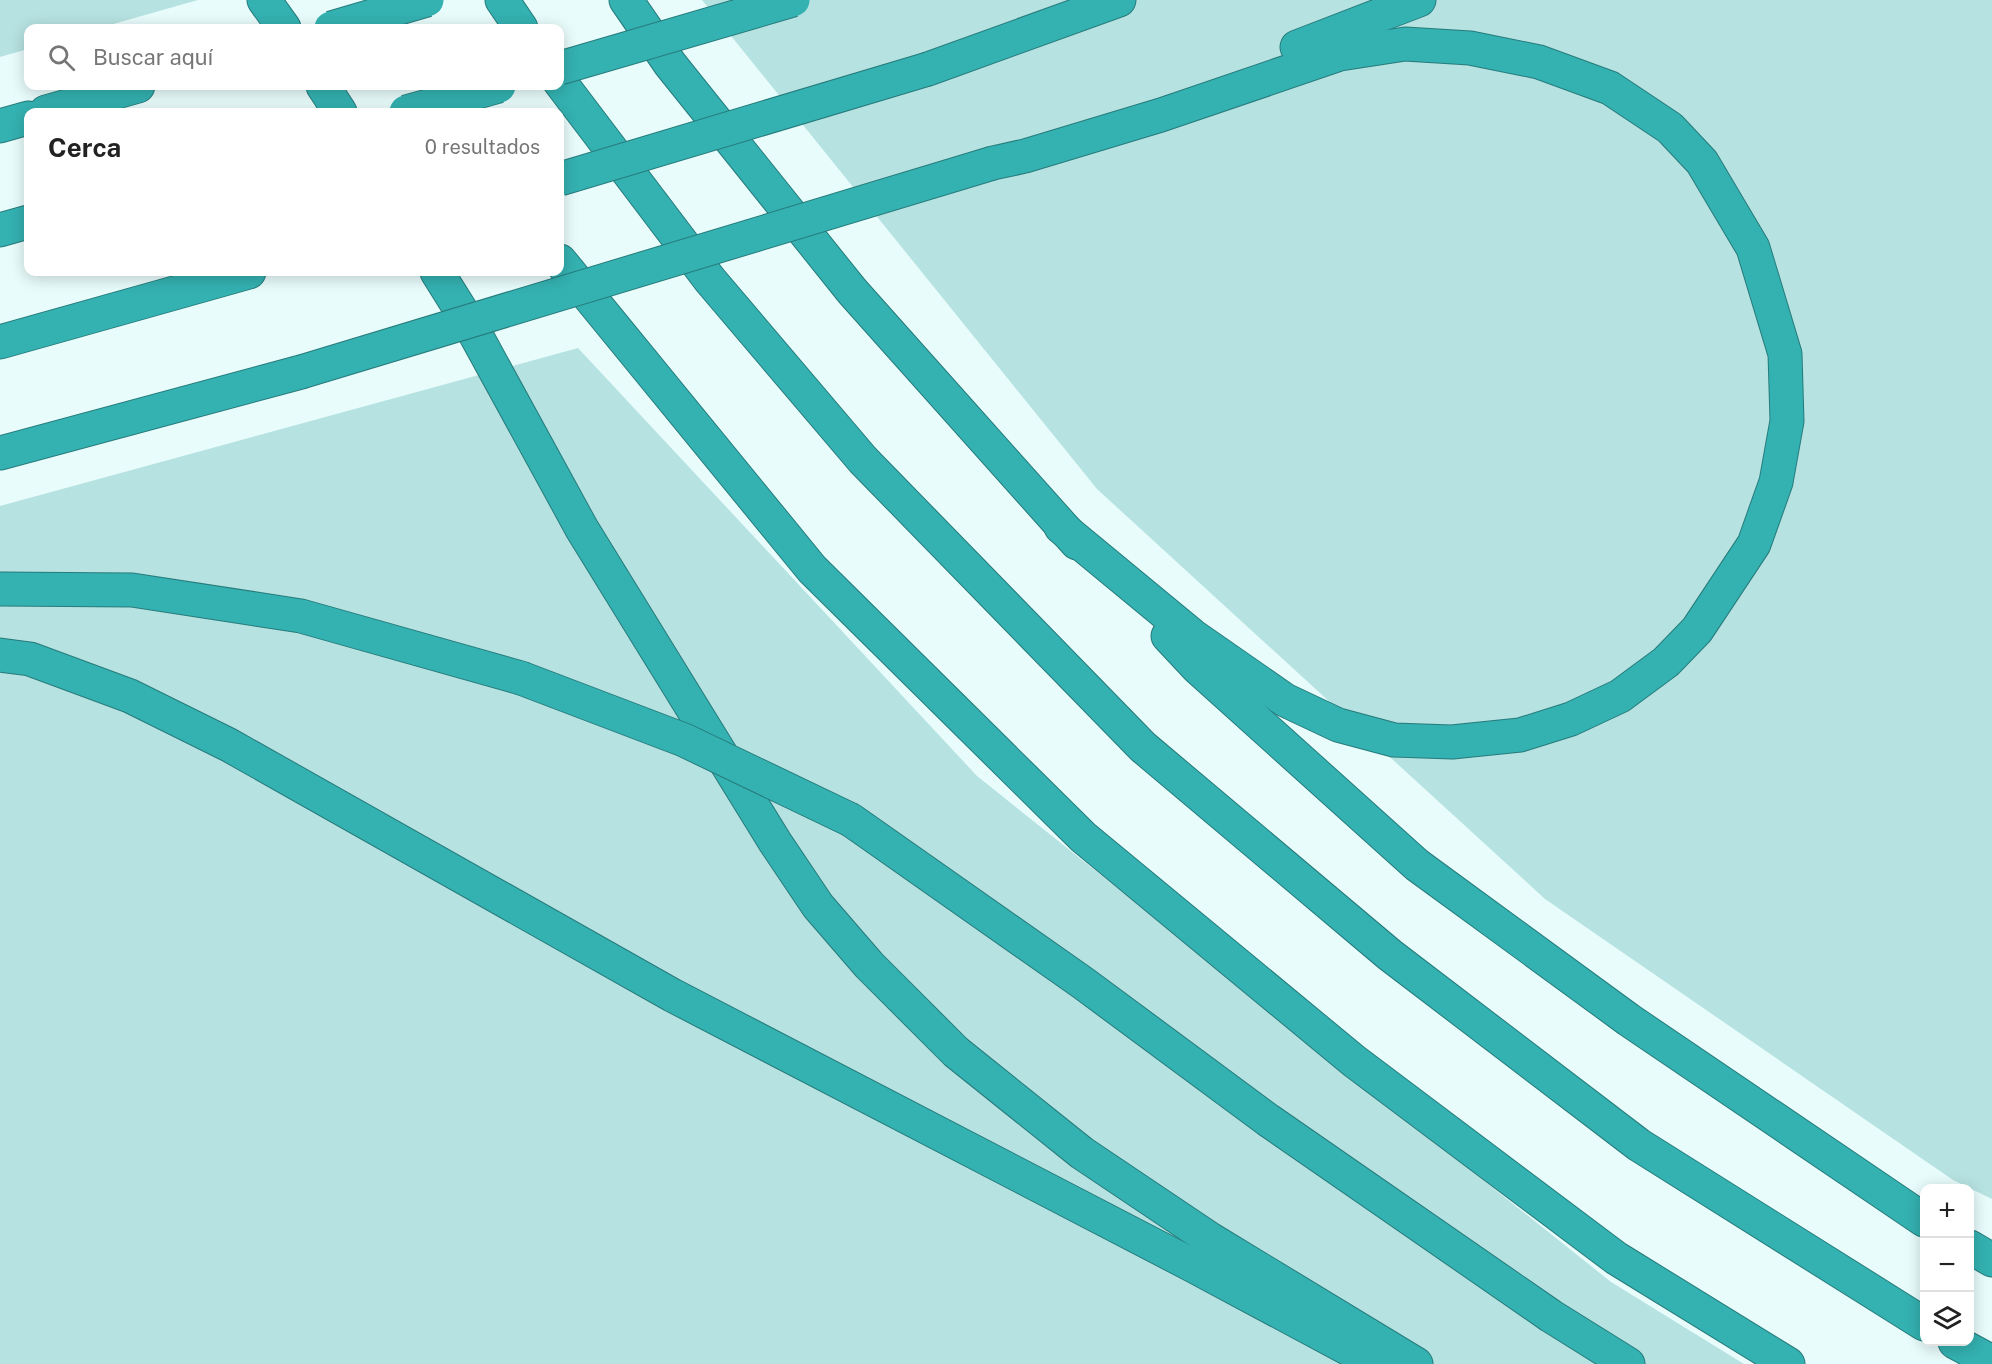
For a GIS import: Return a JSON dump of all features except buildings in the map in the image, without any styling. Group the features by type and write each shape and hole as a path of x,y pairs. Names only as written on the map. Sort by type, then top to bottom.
{"highway":[{"path":"264,0 281,24"},
{"path":"369,0 385,24"},
{"path":"345,24 427,0"},
{"path":"502,0 518,24"},
{"path":"626,0 670,64 852,291 1061,527 1198,668 1417,865 1629,1020 1920,1217"},
{"path":"564,67 793,0"},
{"path":"564,178 928,69 1119,0"},
{"path":"993,163 1419,0"},
{"path":"0,453 301,372 993,163 1025,156 1161,115 1340,54 1405,44 1470,48 1539,62 1610,88 1670,128 1702,162 1753,248 1785,354 1787,421 1776,482 1754,544 1697,630 1666,662 1620,696 1571,719 1520,735 1452,742 1394,740 1338,725 1285,700 1193,636 1061,527"},
{"path":"564,87 710,280 862,460 1143,747 1390,955 1640,1145 1920,1321"},
{"path":"60,108 123,90"},
{"path":"326,90 337,108"},
{"path":"428,90 440,108"},
{"path":"420,108 485,90"},
{"path":"0,126 24,119"},
{"path":"0,230 24,223"},
{"path":"564,266 812,569 1083,837 1354,1061 1616,1258 1788,1364"},
{"path":"0,342 235,276"},
{"path":"440,276 472,328 582,529 768,832 818,906 869,965 956,1052 1082,1153 1210,1239 1416,1364"},
{"path":"0,589 132,590 301,616 521,678 684,740 851,820 1083,983 1278,1127 1551,1316 1628,1364"},
{"path":"0,655 30,659 130,696 229,745 672,995 1192,1265 1377,1364"},
{"path":"1974,1249 1992,1260"},
{"path":"1964,1346 1992,1362"}],"shaded area":[{"path":"0,0 198,0 113,24 24,24 24,50 0,57"},
{"path":"702,0 1992,0 1992,1199 1974,1190 1974,1184 1961,1184 1953,1180 1545,899 1097,489"},
{"path":"578,348 977,776 1611,1282 1744,1364 0,1364 0,506"}]}
